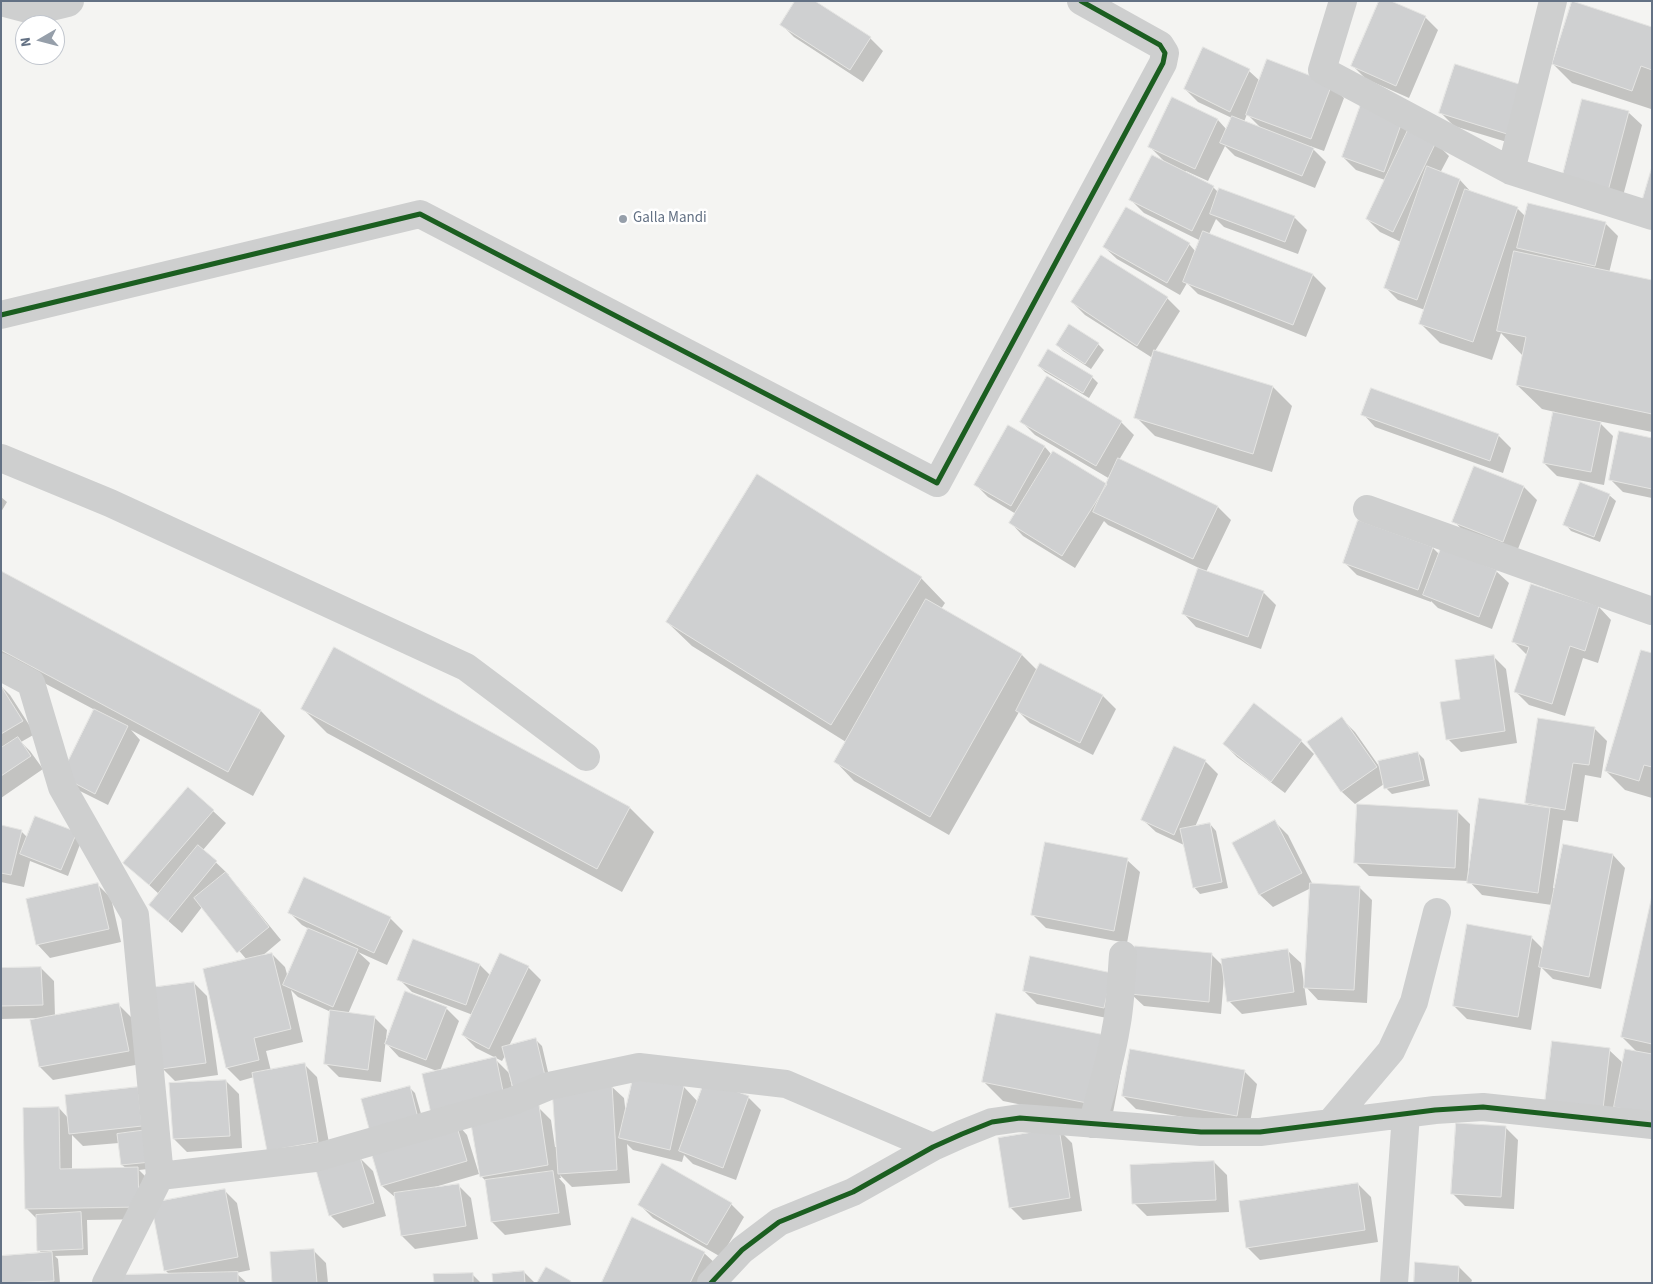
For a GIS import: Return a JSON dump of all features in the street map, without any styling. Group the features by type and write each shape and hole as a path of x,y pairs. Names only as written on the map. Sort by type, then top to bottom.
{"street":[{"path":"1,2 35,11 70,1"},
{"path":"1,314 420,214 937,483 1163,63 1165,53 1160,45 1081,1"},
{"path":"1343,1 1322,70 1511,171 1652,216"},
{"path":"1511,171 1553,1"},
{"path":"1,458 110,503 466,667 586,757"},
{"path":"1367,508 1652,611"},
{"path":"1,667 31,683 62,787 135,915 160,1176 106,1283"},
{"path":"1330,1123 1391,1051 1414,1002 1437,912"},
{"path":"1092,1124 1117,1027 1123,955"},
{"path":"160,1176 315,1158 514,1101 549,1086 639,1067 786,1084 934,1147"},
{"path":"711,1283 742,1250 779,1222 853,1192 934,1147 992,1122 1020,1118 1210,1132 1260,1132 1435,1110 1483,1107 1652,1125"},
{"path":"1394,1283 1406,1114"}],"building":[{"path":"795,1 815,1 871,37 850,70 780,25"},
{"path":"1379,1 1391,1 1426,16 1396,86 1351,66"},
{"path":"1572,1 1652,27 1652,70 1641,66 1632,91 1552,64"},
{"path":"1203,47 1250,69 1230,112 1184,89"},
{"path":"1267,59 1332,84 1311,139 1246,115"},
{"path":"1455,64 1522,85 1507,134 1439,113"},
{"path":"1172,97 1218,119 1195,169 1148,147"},
{"path":"1582,99 1629,111 1607,195 1561,182"},
{"path":"1361,104 1403,119 1384,172 1342,157"},
{"path":"1232,116 1314,148 1302,176 1220,143"},
{"path":"1409,128 1436,142 1393,232 1366,219"},
{"path":"1152,155 1214,186 1192,231 1129,200"},
{"path":"1427,166 1460,179 1417,300 1384,288"},
{"path":"1652,167 1652,208 1641,205"},
{"path":"1219,188 1295,216 1285,242 1210,214"},
{"path":"1465,189 1518,207 1473,342 1419,324"},
{"path":"1528,203 1606,222 1595,266 1517,248"},
{"path":"1126,207 1190,243 1167,283 1103,247"},
{"path":"1203,231 1313,274 1293,325 1183,282"},
{"path":"1514,251 1652,280 1652,414 1516,385 1526,337 1497,331"},
{"path":"1101,255 1168,297 1137,346 1071,302"},
{"path":"1069,324 1099,343 1085,364 1056,345"},
{"path":"1048,349 1093,376 1083,393 1038,366"},
{"path":"1154,350 1273,386 1253,454 1134,418"},
{"path":"1047,376 1122,421 1096,466 1020,422"},
{"path":"1371,388 1499,434 1490,461 1361,415"},
{"path":"1553,412 1601,422 1591,472 1543,463"},
{"path":"1008,425 1045,446 1011,506 974,485"},
{"path":"1619,431 1652,438 1652,489 1609,480"},
{"path":"1053,451 1107,484 1062,556 1009,523"},
{"path":"1118,458 1218,506 1193,559 1093,512"},
{"path":"1474,466 1524,486 1503,542 1452,522"},
{"path":"757,474 922,577 831,725 666,622"},
{"path":"1580,482 1610,494 1594,537 1563,525"},
{"path":"1358,520 1433,547 1418,590 1343,563"},
{"path":"1441,548 1497,570 1479,617 1423,595"},
{"path":"1198,568 1264,591 1248,637 1182,614"},
{"path":"1,571 261,710 228,772 1,650"},
{"path":"1531,584 1599,606 1585,651 1570,646 1552,704 1514,692 1529,647 1512,642"},
{"path":"926,599 1022,654 930,817 834,762"},
{"path":"334,647 630,807 597,869 301,709"},
{"path":"1641,650 1652,653 1652,767 1644,765 1639,781 1605,771"},
{"path":"1494,655 1505,731 1446,740 1440,702 1460,699 1455,660"},
{"path":"1040,663 1103,695 1080,743 1016,711"},
{"path":"1,686 23,721 1,734"},
{"path":"1254,703 1302,740 1271,782 1223,744"},
{"path":"94,709 128,726 95,794 61,776"},
{"path":"1342,717 1377,767 1341,792 1307,742"},
{"path":"1538,718 1595,727 1589,765 1573,763 1565,810 1525,803"},
{"path":"18,737 31,756 1,776 1,748"},
{"path":"1174,746 1206,760 1174,835 1141,820"},
{"path":"1418,752 1424,780 1384,789 1378,761"},
{"path":"188,787 214,810 149,885 123,863"},
{"path":"1479,798 1550,808 1538,893 1467,883"},
{"path":"1357,804 1458,810 1455,868 1354,863"},
{"path":"35,816 77,832 61,870 20,854"},
{"path":"1275,820 1302,873 1259,895 1232,843"},
{"path":"1210,823 1222,882 1193,888 1180,829"},
{"path":"1,825 22,830 11,875 1,873"},
{"path":"1045,842 1128,858 1114,931 1031,915"},
{"path":"1563,844 1613,854 1589,977 1539,967"},
{"path":"198,845 217,861 168,921 149,905"},
{"path":"226,872 269,927 237,953 194,898"},
{"path":"304,877 391,917 374,953 288,913"},
{"path":"98,883 109,929 36,945 26,899"},
{"path":"1310,883 1360,886 1354,990 1304,988"},
{"path":"1652,896 1652,1044 1621,1037"},
{"path":"1467,924 1532,936 1518,1017 1453,1006"},
{"path":"308,928 358,949 333,1007 283,985"},
{"path":"413,939 480,964 466,1005 397,980"},
{"path":"1135,946 1212,953 1209,1002 1130,994"},
{"path":"1288,949 1294,992 1227,1002 1221,959"},
{"path":"272,953 291,1029 254,1038 259,1060 226,1068 203,969"},
{"path":"500,953 529,966 489,1049 462,1035"},
{"path":"1030,956 1112,973 1104,1008 1023,991"},
{"path":"41,967 43,1005 1,1006 1,968"},
{"path":"194,982 206,1063 161,1069 149,988"},
{"path":"405,991 447,1007 426,1060 385,1044"},
{"path":"119,1003 129,1051 39,1067 30,1020"},
{"path":"330,1010 375,1016 368,1070 324,1064"},
{"path":"996,1013 1105,1035 1092,1104 982,1082"},
{"path":"536,1038 547,1084 514,1092 502,1047"},
{"path":"1552,1041 1610,1048 1603,1109 1545,1102"},
{"path":"1130,1049 1245,1070 1237,1116 1122,1096"},
{"path":"1625,1049 1652,1054 1652,1115 1614,1107"},
{"path":"496,1057 505,1101 432,1118 422,1074"},
{"path":"305,1063 318,1142 267,1151 252,1073"},
{"path":"634,1074 684,1086 670,1150 619,1138"},
{"path":"226,1080 230,1136 173,1139 169,1083"},
{"path":"705,1080 749,1096 723,1168 679,1151"},
{"path":"612,1084 617,1170 558,1174 552,1088"},
{"path":"410,1086 418,1118 370,1132 361,1099"},
{"path":"138,1087 142,1126 69,1134 65,1095"},
{"path":"539,1105 548,1165 480,1177 470,1118"},
{"path":"59,1107 60,1169 138,1167 139,1207 25,1209 23,1108"},
{"path":"455,1120 467,1161 381,1186 369,1145"},
{"path":"1456,1123 1506,1126 1501,1197 1451,1194"},
{"path":"1059,1128 1070,1198 1009,1208 998,1138"},
{"path":"147,1130 151,1162 121,1165 117,1134"},
{"path":"360,1157 374,1203 329,1216 316,1170"},
{"path":"1214,1161 1216,1200 1132,1204 1130,1165"},
{"path":"662,1163 732,1203 707,1245 638,1205"},
{"path":"553,1171 559,1213 491,1222 485,1180"},
{"path":"1358,1183 1365,1230 1246,1248 1239,1201"},
{"path":"459,1184 466,1226 401,1236 394,1193"},
{"path":"225,1189 238,1257 164,1271 151,1203"},
{"path":"81,1212 83,1249 37,1251 36,1215"},
{"path":"632,1217 705,1252 690,1283 602,1282"},
{"path":"314,1249 317,1283 272,1283 270,1252"},
{"path":"52,1252 54,1281 1,1283 1,1256"},
{"path":"1415,1262 1459,1266 1458,1283 1414,1283"},
{"path":"546,1267 571,1281 570,1283 537,1283"},
{"path":"524,1271 525,1283 493,1283 492,1274"},
{"path":"238,1272 238,1283 115,1283 115,1275"},
{"path":"473,1273 473,1283 434,1283 433,1274"}],"cycle path":[{"path":"1,315 420,214 937,483 1163,63 1165,53 1160,45 1081,1"},
{"path":"711,1283 742,1250 779,1222 853,1192 933,1147 992,1122 1020,1118 1201,1132 1260,1132 1435,1110 1483,1107 1652,1125"}],"place":[{"name":"Galla Mandi","path":"623,219"}]}
